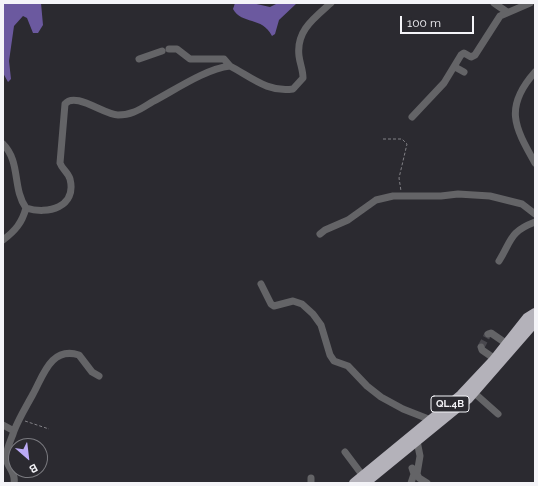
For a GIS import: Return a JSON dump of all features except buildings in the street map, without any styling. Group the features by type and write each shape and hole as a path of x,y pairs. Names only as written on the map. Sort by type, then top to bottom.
{"highway":[{"name":"QL.4B","path":"364,480 431,420 471,390 527,318 535,313"},
{"name":"QL.4B","path":"354,483 364,480 416,442 471,390 535,322"}],"street":[{"path":"139,59 165,50 177,49 190,59 224,59 230,66 265,86 278,90 293,89 303,78 298,43 301,33 307,25 331,3"},
{"path":"494,3 507,12"},
{"path":"412,117 463,54 471,57 474,55 489,35 500,16 530,3"},
{"path":"26,208 45,210 59,207 68,199 70,179 62,169 60,163 65,104 67,101 71,99 81,101 101,111 118,115 134,112 214,70 230,66"},
{"path":"451,68 464,72"},
{"path":"535,72 521,89 515,108 518,131 532,152 535,163"},
{"path":"3,144 11,155 15,166 17,189 21,201 26,208 24,217 16,231 3,240"},
{"path":"320,234 324,230 348,220 376,200 393,196 440,196 458,194 490,196 522,204 535,214"},
{"path":"499,261 511,238 522,227 535,222"},
{"path":"261,284 274,306 293,301 299,302 309,310 321,325 330,355 334,361 348,366 367,386 381,397 403,409 431,420"},
{"path":"488,334 491,333 507,344"},
{"path":"481,347 482,350 495,359"},
{"path":"14,483 14,474 6,461 6,456 16,427 44,369 59,356 69,354 79,355 92,372 99,376"},
{"path":"471,390 498,414"},
{"path":"3,426 16,427"},
{"path":"412,483 414,474 412,469 418,457 416,442"},
{"path":"416,442 420,456 417,474 427,483"},
{"path":"345,452 364,480"}],"path":[{"path":"383,140 391,138 402,139 407,144 399,178 403,196"},
{"path":"16,427 27,421 49,429"}],"shaded area":[{"path":"3,3 41,3 43,25 38,33 33,33 27,18 23,16 14,26 9,61 11,79 8,82 3,73"},
{"path":"235,3 252,3 270,7 278,3 297,3 279,20 275,34 272,36 263,26 237,14 233,9"}],"tunnel":[{"path":"481,347 488,334"}]}
